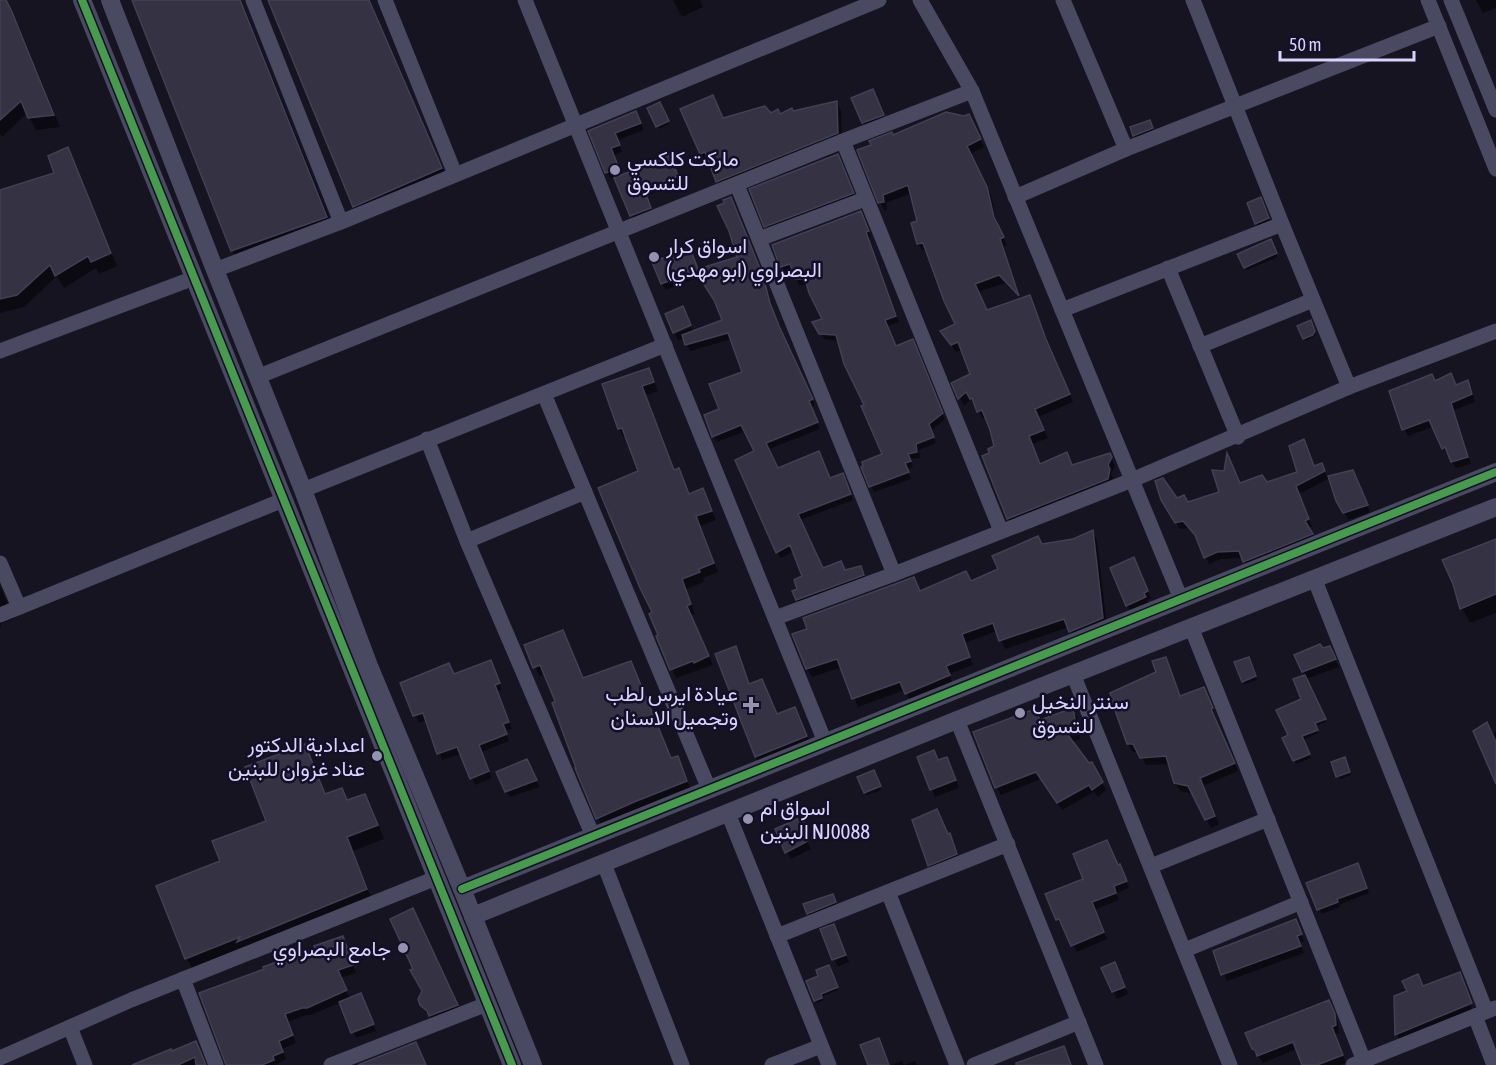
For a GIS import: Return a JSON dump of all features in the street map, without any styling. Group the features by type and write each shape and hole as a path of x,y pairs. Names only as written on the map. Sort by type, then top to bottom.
{"street":[{"path":"82,0 283,500 355,653"},
{"path":"110,0 214,270 303,490 355,653 436,878 512,1065"},
{"path":"253,0 341,222"},
{"path":"385,0 455,174"},
{"path":"525,0 825,742"},
{"path":"214,270 341,222 879,0"},
{"path":"921,0 972,92 1180,599"},
{"path":"1063,0 1126,149"},
{"path":"1193,0 1349,387"},
{"path":"1428,0 1496,169"},
{"path":"1451,0 1496,111"},
{"path":"1015,197 1126,149 1438,26"},
{"path":"257,377 843,141 972,92"},
{"path":"843,141 1001,531"},
{"path":"737,185 894,574"},
{"path":"759,238 865,199"},
{"path":"1062,310 1282,224"},
{"path":"1168,268 1238,436"},
{"path":"0,351 194,278"},
{"path":"1200,346 1313,300"},
{"path":"775,618 894,574 1132,480 1349,387 1496,331"},
{"path":"303,490 665,345"},
{"path":"544,394 710,789"},
{"path":"427,440 467,541 593,836"},
{"path":"462,889 1496,472"},
{"path":"467,541 585,492"},
{"path":"0,615 283,500"},
{"path":"473,916 957,720 1496,507"},
{"path":"0,563 19,607"},
{"path":"1245,573 1246,588 1250,593 1263,599"},
{"path":"1314,578 1486,1012 1494,1065"},
{"path":"1209,587 1216,591 1221,600 1220,616"},
{"path":"1191,627 1301,902 1359,1063 1486,1012"},
{"path":"1073,674 1230,1065"},
{"path":"371,695 462,889 533,1065"},
{"path":"957,720 1096,1065"},
{"path":"728,813 829,1065"},
{"path":"1151,866 1268,819"},
{"path":"777,936 1008,844"},
{"path":"604,864 682,1065"},
{"path":"507,871 506,889 515,900"},
{"path":"0,1058 183,979 436,878"},
{"path":"888,892 957,1065"},
{"path":"1185,950 1301,902"},
{"path":"183,979 216,1065"},
{"path":"332,1065 356,1060 487,1004"},
{"path":"974,1065 1079,1022"},
{"path":"70,1027 85,1065"},
{"path":"772,1065 821,1046"}],"building":[{"path":"0,0 6,0 12,12 54,115 28,118 21,101 0,120"},
{"path":"132,0 240,0 327,217 231,251"},
{"path":"268,0 369,0 442,168 353,207"},
{"path":"873,89 884,115 862,123 851,98"},
{"path":"713,95 723,118 765,106 771,113 778,109 780,114 792,108 793,111 837,101 838,133 716,182 705,152 700,154 680,109"},
{"path":"660,102 669,121 656,127 647,108"},
{"path":"636,111 641,123 615,133 620,145 611,148 619,168 605,173 588,131"},
{"path":"946,112 964,116 969,114 981,139 967,146 987,187 994,217 1004,237 1000,239 1019,296 999,275 975,284 987,310 1030,295 1070,394 1035,409 1044,430 1029,436 1040,464 1067,452 1072,465 1110,453 1112,457 1108,465 1110,469 1108,479 1007,519 982,456 989,453 988,449 994,446 982,410 977,412 972,398 970,399 966,392 958,399 951,383 970,374 958,342 951,345 940,331 955,324 923,243 917,244 911,223 917,221 908,185 883,195 884,202 878,203 857,150 871,145 869,141 892,132 893,135"},
{"path":"1150,120 1153,128 1133,136 1130,127"},
{"path":"68,147 111,253 91,262 88,256 55,276 50,265 17,295 0,299 0,190 54,173 48,156"},
{"path":"838,154 854,193 764,227 749,189"},
{"path":"670,155 678,176 644,189 651,208 630,216 614,178"},
{"path":"731,197 763,276 779,326 813,399 809,401 818,422 766,443 778,468 819,451 830,478 843,473 851,494 798,514 823,568 841,561 845,570 861,566 864,575 796,600 792,591 797,589 794,580 802,576 790,545 776,553 735,460 754,451 741,425 712,437 704,415 719,409 709,384 742,372 728,333 685,345 682,335 722,320 714,300 695,271 661,284 652,262 690,248 698,269 737,257 729,231 717,206 724,203 723,200"},
{"path":"1261,197 1269,218 1255,224 1247,203"},
{"path":"861,211 869,231 866,232 896,316 885,320 896,346 913,339 943,413 929,424 934,437 916,444 917,452 908,454 911,461 905,463 909,472 869,487 861,467 862,462 882,454 861,406 864,405 844,364 836,335 819,334 812,322 822,319 805,279 795,279 790,264 780,267 772,245"},
{"path":"1271,239 1277,253 1244,268 1237,254"},
{"path":"683,306 691,325 673,333 665,314"},
{"path":"1311,320 1315,331 1313,335 1303,339 1297,326"},
{"path":"649,368 654,382 642,386 674,470 679,468 689,494 703,488 712,511 696,516 714,563 682,579 691,604 687,606 709,656 670,670 649,614 652,612 598,488 638,471 622,428 618,429 602,384"},
{"path":"1451,373 1456,385 1468,380 1472,394 1451,403 1468,457 1451,462 1445,447 1442,449 1429,420 1402,430 1389,391 1432,374 1435,381"},
{"path":"1304,439 1314,466 1322,463 1325,471 1296,486 1309,519 1305,521 1313,534 1243,562 1239,551 1217,552 1204,558 1195,535 1183,521 1175,523 1161,500 1155,481 1163,478 1177,498 1184,495 1188,502 1219,492 1212,470 1224,471 1227,453 1240,483 1262,475 1267,482 1297,472 1289,446"},
{"path":"1353,470 1368,505 1343,513 1336,501 1328,476"},
{"path":"1093,530 1103,618 1069,632 1064,619 999,641 993,623 962,634 970,657 946,666 950,675 905,694 900,682 852,699 837,659 806,669 792,634 807,629 803,618 914,577 920,591 966,571 971,581 998,569 992,556 1038,536 1042,544 1073,539"},
{"path":"1496,539 1496,594 1460,609 1453,584 1442,560"},
{"path":"1134,557 1148,591 1144,593 1146,597 1126,606 1110,568"},
{"path":"563,630 583,678 631,661 671,758 678,756 687,781 596,819 552,703 555,701 540,665 533,668 524,645"},
{"path":"1320,644 1323,648 1330,646 1336,659 1302,672 1294,655"},
{"path":"736,646 749,684 762,679 777,714 795,707 807,736 755,757 715,654"},
{"path":"1166,657 1180,696 1204,687 1213,708 1211,709 1235,763 1200,778 1215,816 1205,820 1188,786 1174,783 1166,756 1140,758 1133,744 1127,744 1112,702 1110,693 1156,672 1152,661"},
{"path":"1249,657 1256,676 1242,682 1234,662"},
{"path":"491,660 500,683 495,685 509,722 503,724 507,734 479,745 489,771 470,779 457,747 437,754 423,713 413,716 400,683 449,663 454,674"},
{"path":"1305,675 1326,719 1315,723 1318,730 1302,736 1310,754 1293,761 1282,738 1288,735 1276,710 1301,699 1293,679"},
{"path":"1073,708 1077,731 1068,735 1089,763 1092,762 1103,782 1092,790 1089,785 1057,803 1036,772 995,788 973,732 1035,709 1040,720"},
{"path":"1487,722 1496,742 1496,784 1473,731"},
{"path":"305,744 325,794 342,788 347,800 365,794 378,825 347,837 367,889 237,942 240,937 185,959 156,886 220,861 212,841 266,821 245,767"},
{"path":"934,750 938,760 947,757 956,780 930,790 917,757"},
{"path":"1345,757 1350,772 1336,777 1331,762"},
{"path":"527,759 537,780 505,792 496,772"},
{"path":"874,770 881,786 864,793 857,777"},
{"path":"937,809 948,834 950,833 957,854 928,866 912,820"},
{"path":"802,817 808,830 803,832 808,841 785,853 775,829"},
{"path":"1107,840 1127,881 1114,886 1116,893 1092,902 1104,932 1071,946 1045,894 1083,879 1073,854"},
{"path":"1358,863 1367,888 1337,899 1338,902 1317,910 1306,883"},
{"path":"833,894 836,902 807,914 803,904"},
{"path":"413,908 458,1005 429,1016 420,1005 418,999 422,991 410,970 413,969 390,919"},
{"path":"1296,919 1302,934 1297,936 1301,946 1221,975 1213,951"},
{"path":"834,924 846,955 832,960 820,929"},
{"path":"343,936 353,965 338,970 347,990 307,1008 285,1014 293,1035 279,1041 283,1052 273,1056 274,1060 262,1065 226,1065 199,993"},
{"path":"1115,962 1125,987 1112,992 1101,968"},
{"path":"829,965 838,987 821,994 822,998 814,1001 806,981 818,976 816,970"},
{"path":"1460,972 1472,1003 1395,1035 1394,996 1407,991 1402,981 1418,974 1423,986"},
{"path":"361,993 374,1024 351,1033 339,1002"},
{"path":"1329,1000 1335,1014 1336,1025 1332,1027 1343,1055 1317,1065 1302,1065 1293,1042 1257,1056 1255,1050 1252,1049 1245,1033"},
{"path":"879,1038 889,1065 868,1065 860,1045"},
{"path":"196,1041 206,1065 196,1065 195,1057 178,1065 132,1065 171,1049 172,1051"},
{"path":"416,1042 426,1065 358,1065"},
{"path":"1064,1046 1071,1065 1016,1065 1016,1063"}],"cycle path":[{"path":"82,0 512,1065"},
{"path":"462,889 1496,472"}],"place":[{"name":"ماركت كلكسي للتسوق","path":"615,170"},
{"name":"اسواق كرار البصراوي (ابو مهدي)","path":"654,257"},
{"name":"عيادة ايرس لطب وتجميل الاسنان","path":"751,705"},
{"name":"سنتر النخيل للتسوق","path":"1020,713"},
{"name":"اعدادية الدكتور عناد غزوان للبنين","path":"377,756"},
{"name":"اسواق ام البنين NJ0088","path":"748,819"},
{"name":"جامع البصراوي","path":"403,948"}]}
